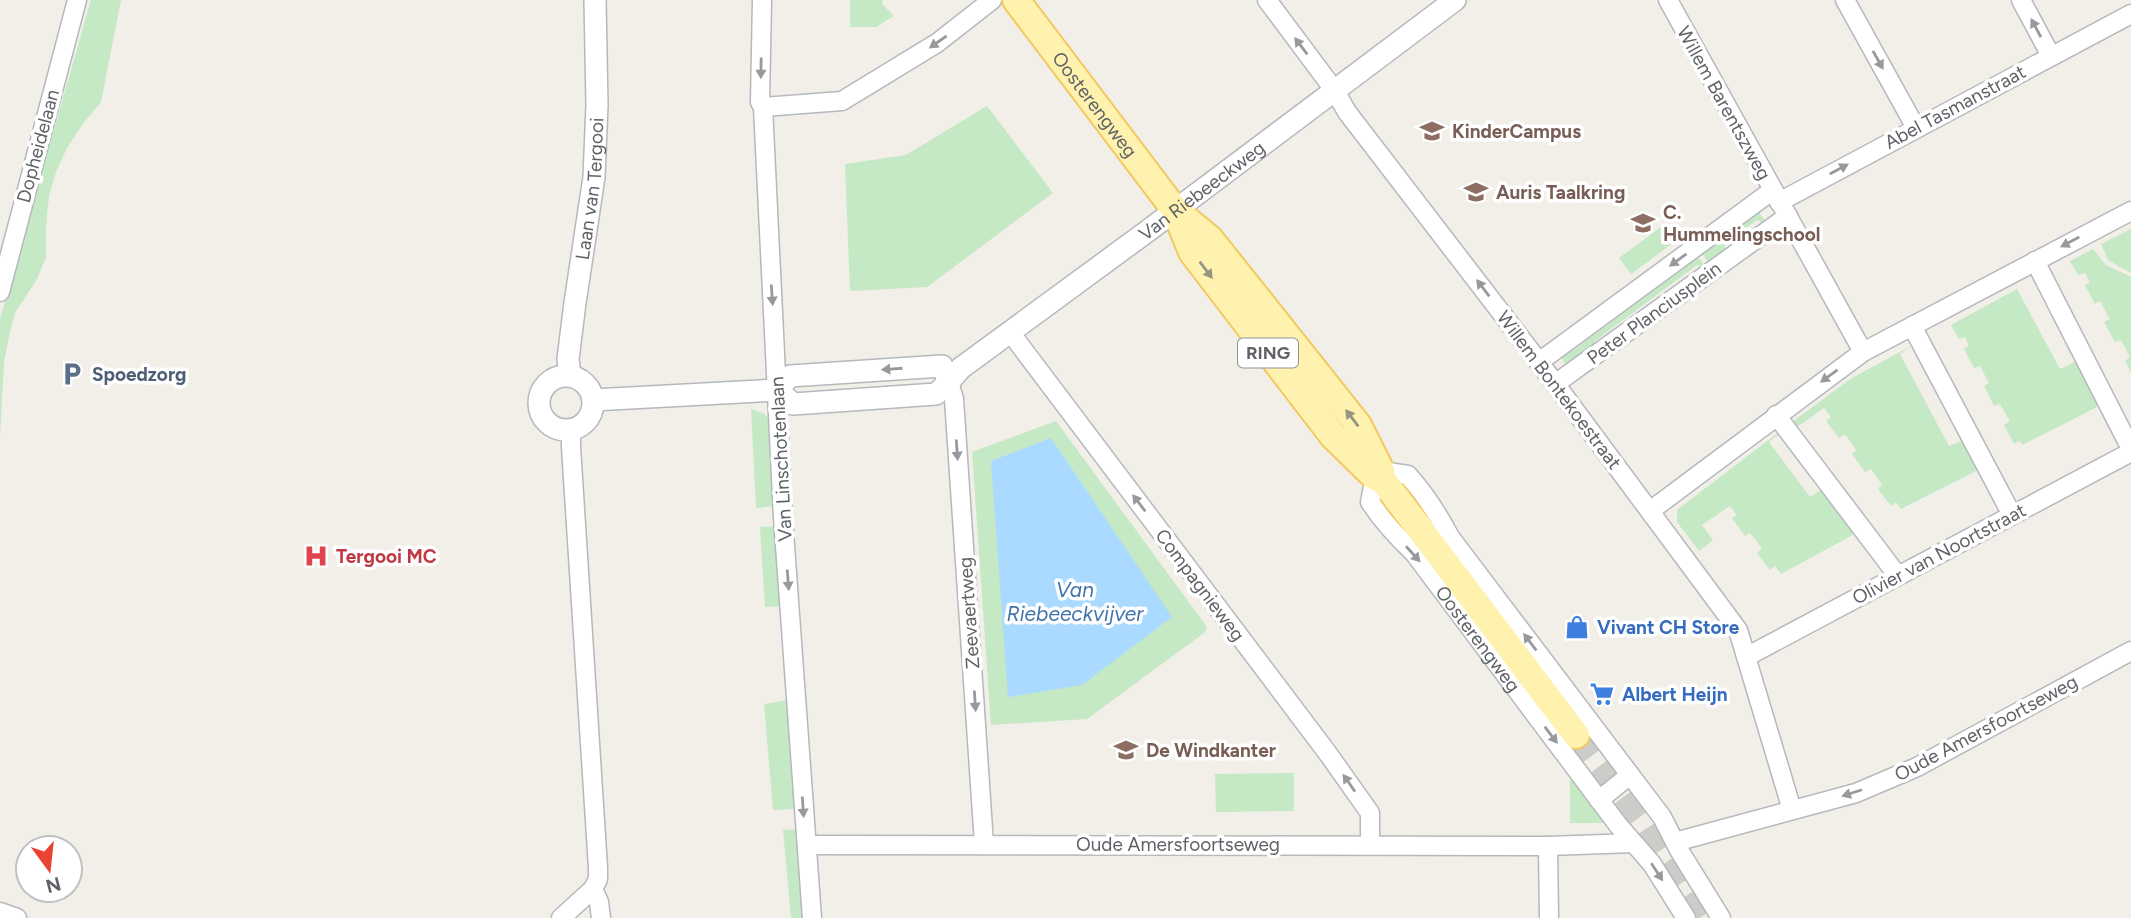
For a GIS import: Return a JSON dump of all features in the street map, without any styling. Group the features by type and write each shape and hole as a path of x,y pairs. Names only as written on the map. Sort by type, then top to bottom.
{"main road":[{"name":"Oosterengweg","path":"1016,0 1175,210 1192,252 1333,436 1379,476 1576,734"}],"street":[{"name":"Dopheidelaan","path":"0,292 77,0"},
{"name":"Laan van Tergooi","path":"570,376 568,359 573,314 594,177 597,105 595,0"},
{"name":"Van Linschotenlaan","path":"762,0 760,102 789,606 811,918"},
{"path":"762,107 842,101 937,43 992,0"},
{"name":"Willem Bontekoestraat","path":"1267,0 1348,112 1539,362 1738,630 1792,810"},
{"name":"Van Riebeeckweg","path":"593,400 777,390 793,404 936,394 961,368 1455,0"},
{"name":"Willem Barentszweg","path":"1668,0 1863,352"},
{"path":"1845,0 1916,128"},
{"path":"2021,0 2051,56"},
{"name":"Abel Tasmanstraat","path":"1780,203 2131,14"},
{"name":"Peter Planciusplein","path":"1539,362 1780,203"},
{"name":"Peter Planciusplein","path":"1555,384 1780,203"},
{"path":"1650,511 1863,352 2131,211"},
{"path":"2035,261 2131,451"},
{"path":"1912,326 2012,515"},
{"name":"Compagnieweg","path":"1010,332 1370,813 1370,845"},
{"path":"570,376 585,384 593,400 588,419 571,430 552,426 542,416 539,405 547,384 556,378 570,376"},
{"name":"Zeevaertweg","path":"949,382 954,399 984,844"},
{"path":"1776,415 1898,576"},
{"path":"561,918 593,889 598,879 571,430"},
{"name":"Olivier van Noortstraat","path":"1746,657 2131,451"},
{"name":"Oosterengweg","path":"1686,918 1652,864 1599,800 1414,553 1391,532 1380,517 1370,502 1379,476 1408,475 1421,489 1450,537 1662,817 1721,918"},
{"name":"Oude Amersfoortseweg","path":"1675,842 1856,793 1917,767 2131,651"},
{"path":"1599,800 1630,775"},
{"name":"Oude Amersfoortseweg","path":"807,845 1548,846 1633,843"},
{"path":"1548,846 1549,918"},
{"path":"593,889 599,902 601,918"},
{"path":"0,912 17,918"}],"green space":[{"path":"91,0 121,0 101,102 67,148 56,172 49,196 46,257 37,279 15,313 10,332 4,362 0,438 0,319"},
{"path":"850,0 882,0 883,5 894,16 876,27 850,27"},
{"path":"987,106 1053,193 927,287 850,291 845,164 906,155"},
{"path":"1757,209 1765,221 1762,223 1757,220 1724,245 1726,250 1709,263 1700,251 1718,238 1721,241 1754,217 1753,213"},
{"path":"1665,224 1677,240 1631,274 1619,258"},
{"path":"2131,229 2131,273 2108,260 2101,244"},
{"path":"2093,249 2106,265 2131,277 2131,373 2125,361 2130,357 2121,340 2115,342 2104,322 2110,319 2100,301 2095,304 2085,285 2090,282 2085,273 2078,275 2070,261"},
{"path":"1696,254 1705,266 1701,268 1697,265 1595,341 1596,345 1568,367 1559,355 1571,352 1694,261"},
{"path":"2017,289 2060,369 2079,360 2103,404 2022,445 2020,441 2014,444 2004,425 2010,421 2000,404 1994,406 1984,386 1989,383 1980,366 1974,368 1964,349 1969,346 1965,337 1959,339 1951,325"},
{"path":"1911,346 1900,354 1949,446 1967,439 1982,468 1901,509 1896,502 1891,506 1878,489 1882,485 1871,469 1865,472 1852,454 1856,450 1845,434 1839,438 1826,421 1831,417 1824,408 1796,428 1792,422 1852,378"},
{"path":"751,409 765,414 770,423 775,506 756,508"},
{"name":"Van Riebeeckvijver","path":"1056,421 1207,627 1204,633 1087,719 991,725 972,452"},
{"path":"1779,432 1769,442 1810,497 1822,489 1860,531 1781,574 1775,566 1770,570 1757,553 1762,548 1750,533 1745,536 1732,518 1737,515 1730,506 1702,525 1713,540 1699,551 1677,522 1677,510"},
{"path":"778,526 783,606 765,607 760,527"},
{"path":"788,700 796,809 773,810 764,704"},
{"path":"1294,773 1294,811 1216,812 1215,774"},
{"path":"1573,779 1605,823 1570,823 1570,780"},
{"path":"797,829 804,918 791,918 783,830"}],"water":[{"name":"Van Riebeeckvijver","path":"1051,438 1172,617 1082,685 1008,697 991,461"}],"tunnel":[{"path":"1576,735 1639,820 1704,918"}],"place":[{"name":"KinderCampus","path":"1432,131"},
{"name":"Auris Taalkring","path":"1476,192"},
{"name":"C. Hummelingschool","path":"1643,223"},
{"name":"Spoedzorg","path":"72,374"},
{"name":"Tergooi MC","path":"316,556"},
{"name":"Vivant CH Store","path":"1577,627"},
{"name":"Albert Heijn","path":"1602,694"},
{"name":"De Windkanter","path":"1126,750"}]}
